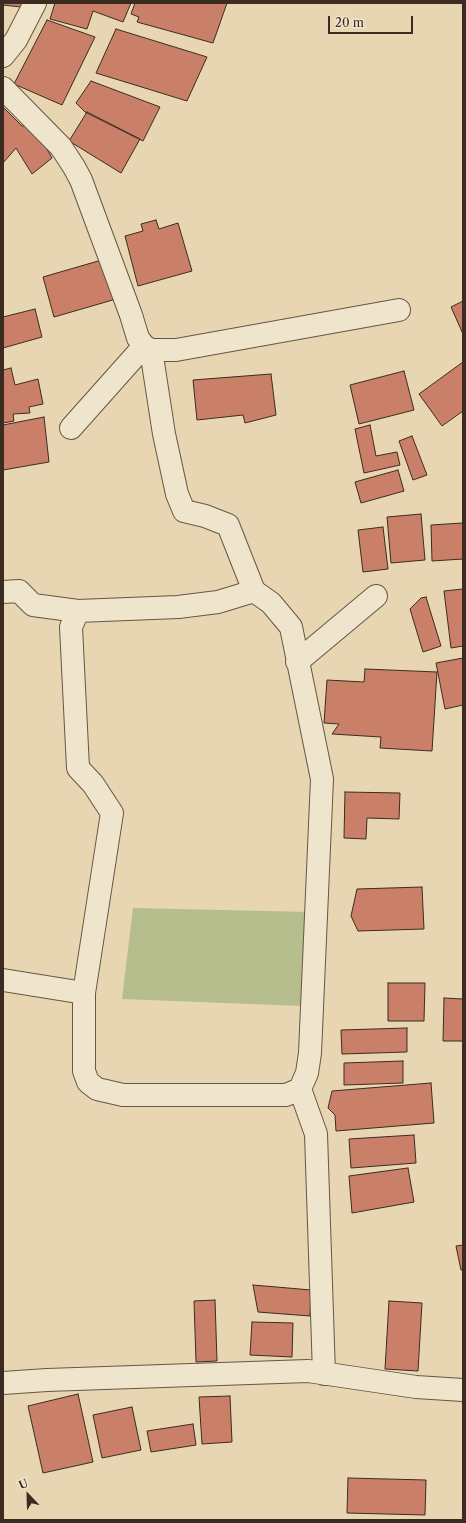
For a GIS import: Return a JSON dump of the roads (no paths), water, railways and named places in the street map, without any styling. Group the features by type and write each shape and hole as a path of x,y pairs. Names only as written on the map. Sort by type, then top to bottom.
{"street":[{"path":"3,56 16,40 35,3"},
{"path":"3,88 61,147 74,167 84,187 131,314 138,338 147,348 177,494 184,511 205,516 228,525 254,591 271,603 291,627 322,779 310,1053 307,1072 300,1089 316,1134 324,1374"},
{"path":"147,348 176,350 399,310"},
{"path":"71,428 147,348"},
{"path":"3,592 19,591 33,605 78,611 178,607 218,602 254,591"},
{"path":"297,662 376,596"},
{"path":"78,611 71,627 78,768 93,784 112,813 84,993 84,1071 88,1082 98,1089 123,1095 286,1095 300,1089"},
{"path":"3,980 84,993"},
{"path":"3,1383 47,1380 308,1371 416,1387 463,1390"}]}
